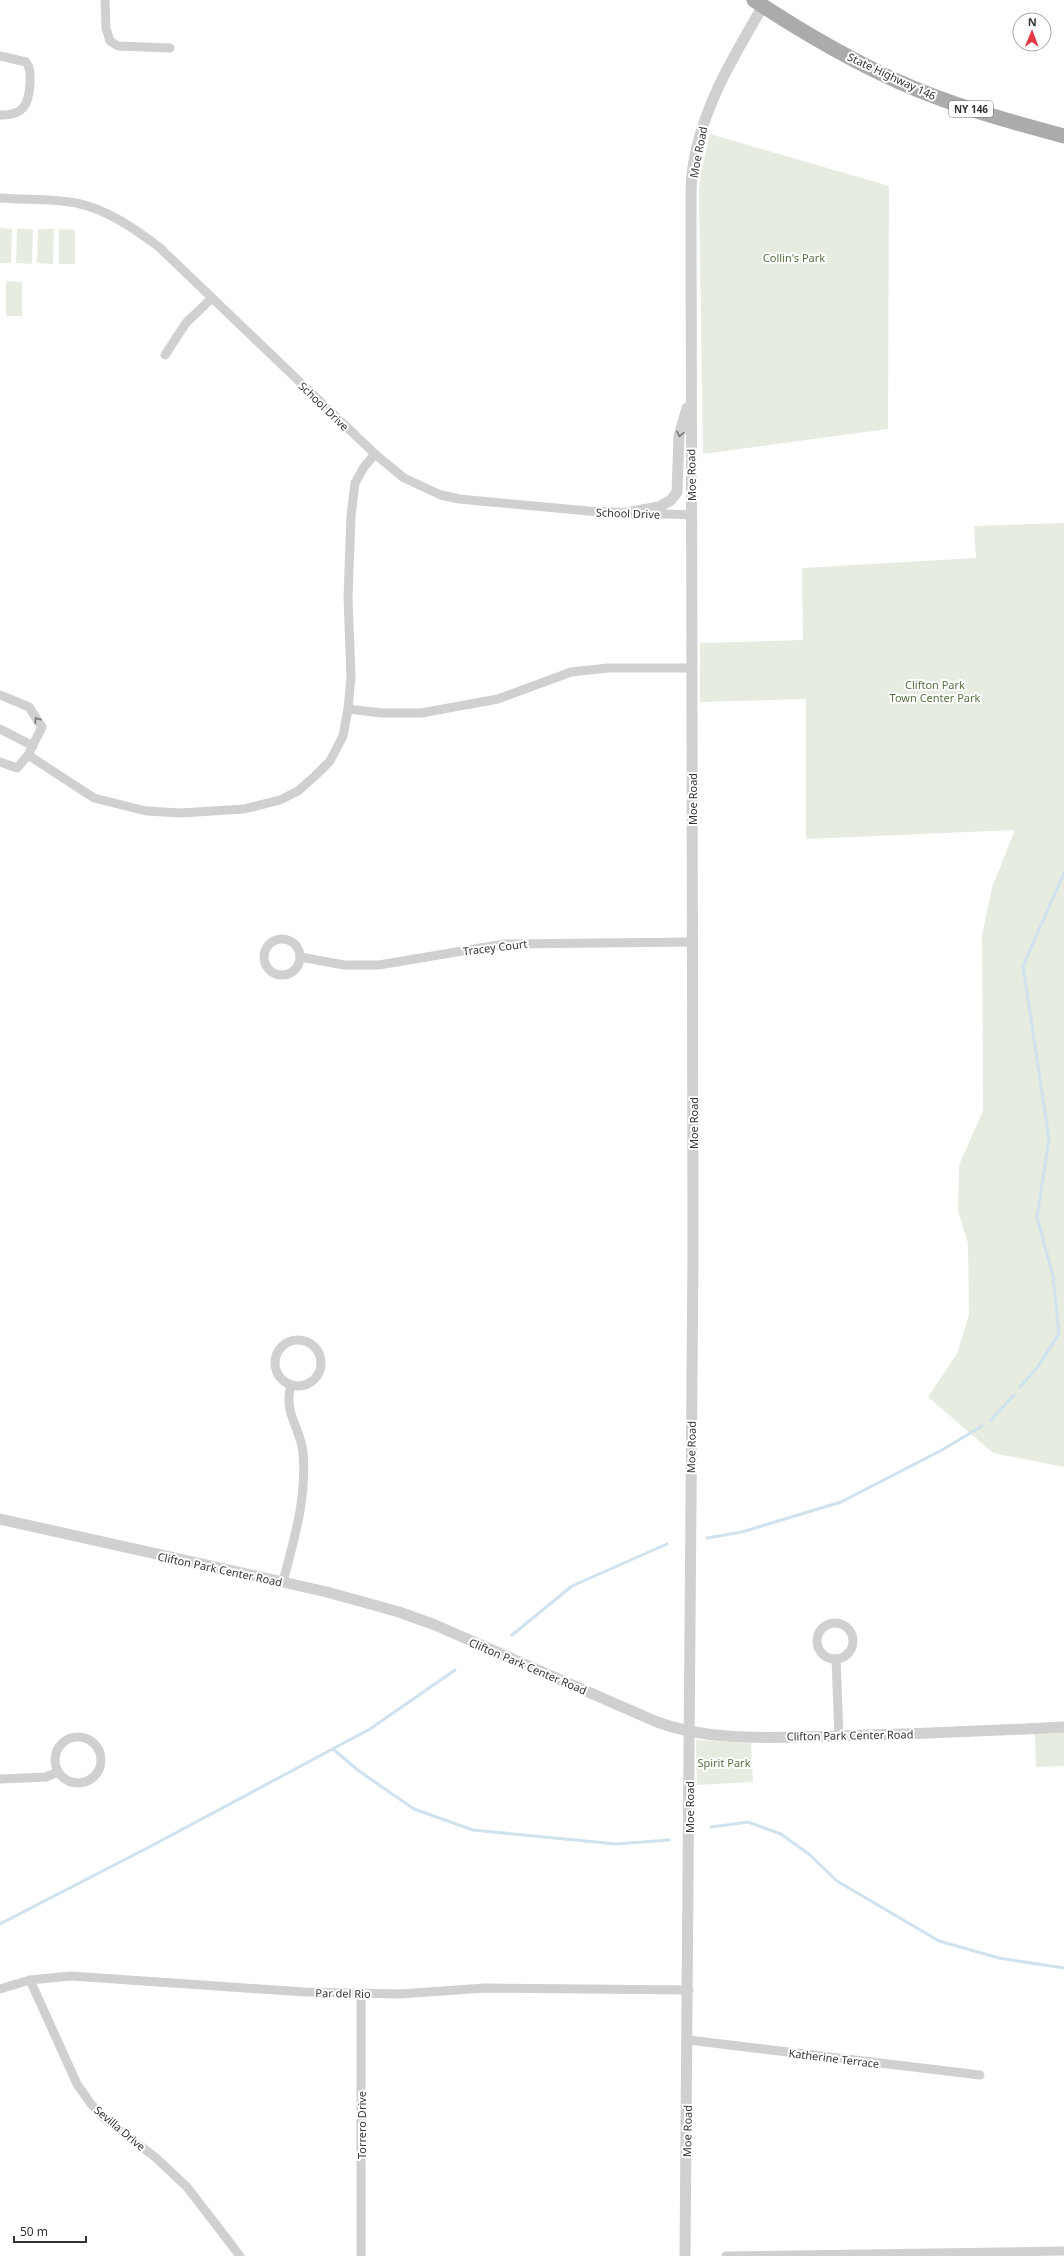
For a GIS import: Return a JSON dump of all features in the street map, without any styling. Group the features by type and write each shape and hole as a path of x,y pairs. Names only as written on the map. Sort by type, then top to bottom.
{"main road":[{"name":"State Highway 146","path":"762,2 848,56 898,81 964,107 1064,136"}],"street":[{"path":"105,0 106,28 110,41 118,46 170,48"},
{"name":"Moe Road","path":"685,2256 689,1990 693,1258 691,201 693,167 704,121 722,78 762,2"},
{"path":"0,56 26,62 30,70 29,92 25,106 15,114 0,115"},
{"name":"School Drive","path":"0,198 76,202 104,212 135,229 153,243 212,298 374,454 404,478 441,495 493,504 626,513 692,515"},
{"path":"165,355 186,323 212,298"},
{"path":"626,513 659,507 671,500 677,492 679,436 691,396"},
{"path":"28,755 94,798 146,811 181,813 244,809 280,800 298,791 330,761 343,736 348,709 351,676 348,598 351,516 355,483 364,467 374,454"},
{"path":"348,709 382,713 421,713 498,699 571,672 608,668 692,668"},
{"path":"0,695 5,695 29,707 42,727 28,755 16,768 0,762"},
{"path":"0,729 33,746"},
{"path":"281,938 292,942 297,946 300,957 297,968 288,975 282,976 271,972 264,964 263,958 264,953 270,943 281,938"},
{"name":"Tracey Court","path":"300,957 319,962 344,965 379,965 504,944 692,942"},
{"path":"294,1340 305,1341 315,1346 321,1356 320,1373 308,1385 291,1385 278,1375 275,1359 284,1344 294,1340"},
{"path":"283,1582 301,1512 304,1476 303,1451 288,1406 291,1385"},
{"name":"Clifton Park Center Road","path":"0,1519 360,1600 435,1625 657,1722 690,1732 724,1736 839,1736 1064,1727"},
{"path":"836,1659 839,1736"},
{"path":"71,1738 88,1739 99,1750 101,1766 92,1780 81,1783 70,1782 58,1772 56,1755 61,1745 71,1738"},
{"path":"0,1779 46,1777 58,1772"},
{"name":"Par del Rio","path":"0,1989 30,1980 71,1976 255,1990 400,1994 485,1988 689,1990"},
{"name":"Sevilla Drive","path":"30,1980 77,2084 91,2104 105,2119 155,2157 187,2186 240,2256"},
{"name":"Torrero Drive","path":"361,1993 361,2256"},
{"name":"Katherine Terrace","path":"688,2040 980,2075"},
{"path":"726,2256 1064,2251"}],"green space":[{"name":"Collin's Park","path":"710,134 889,186 888,429 703,454 699,192 701,172"},
{"path":"0,228 12,229 11,263 0,263"},
{"path":"17,229 33,229 32,264 16,263"},
{"path":"38,229 54,229 53,264 37,263"},
{"path":"59,229 75,230 75,264 59,264"},
{"path":"6,281 22,282 22,316 6,316"},
{"name":"Clifton Park Town Center Park","path":"1064,523 1064,1467 993,1453 928,1397 957,1354 969,1315 968,1243 958,1211 959,1165 983,1111 982,935 992,888 1015,830 806,839 806,699 700,702 700,643 803,640 802,568 976,558 974,526"},
{"path":"1064,1732 1064,1766 1036,1767 1035,1733"},
{"name":"Spirit Park","path":"696,1740 751,1743 753,1782 697,1785"}],"waterway":[{"path":"1020,1387 1037,1368 1059,1334 1053,1276 1037,1217 1049,1139 1023,966 1064,873"},
{"path":"991,1420 1014,1395"},
{"path":"707,1538 742,1532 841,1502 942,1450 982,1426"},
{"path":"512,1635 572,1586 667,1544"},
{"path":"0,1924 153,1845 370,1729 455,1670"},
{"path":"333,1749 359,1771 414,1809 473,1830 616,1844 669,1840"},
{"path":"711,1827 748,1822 781,1834 810,1855 837,1881 939,1941 999,1958 1064,1968"}]}
